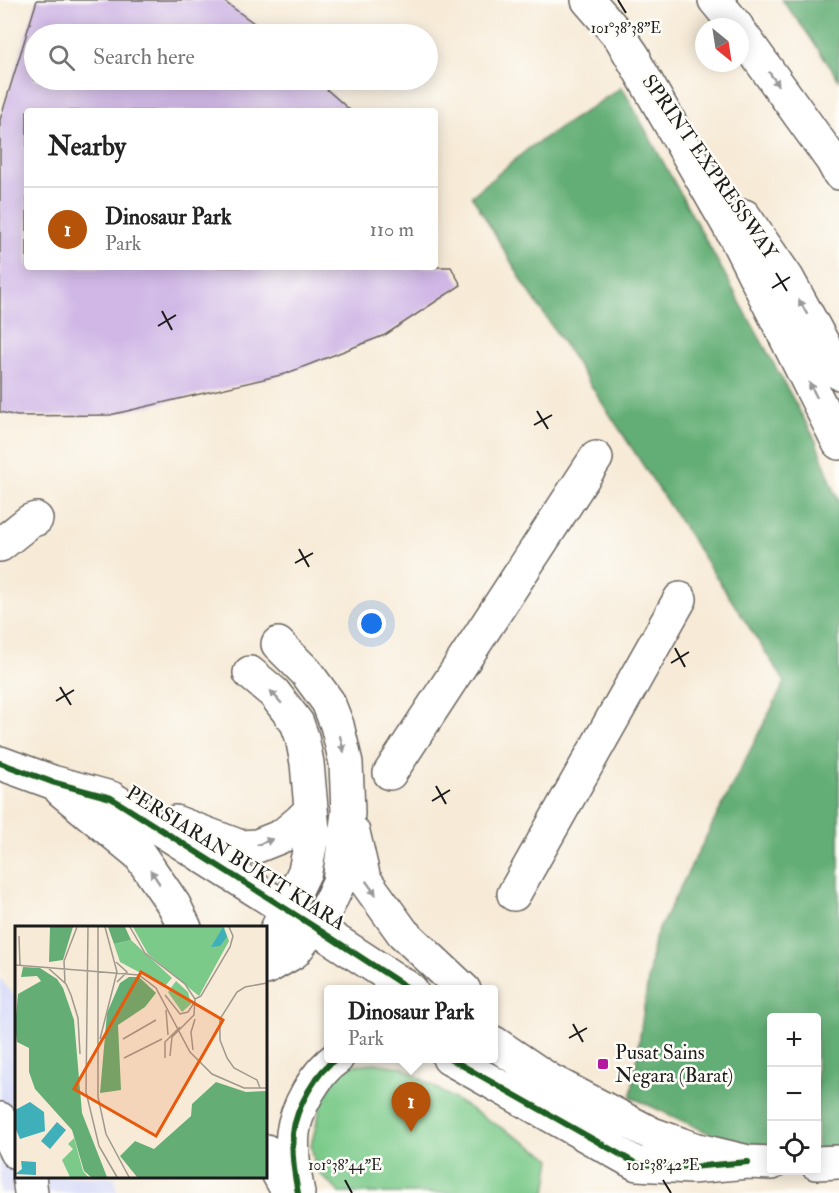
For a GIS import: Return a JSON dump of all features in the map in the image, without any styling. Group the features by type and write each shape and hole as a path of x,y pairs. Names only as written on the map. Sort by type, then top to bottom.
{"main road":[{"name":"SPRINT EXPRESSWAY","path":"588,0 621,38 787,278 839,373"},
{"path":"715,0 730,18"},
{"path":"621,38 736,238 839,443"},
{"path":"749,44 837,166"},
{"path":"390,773 596,458"},
{"path":"0,545 30,521 36,519"},
{"path":"514,894 680,599"},
{"path":"267,954 268,948 300,918 327,908 339,882 348,813 346,763 337,725 328,702 306,672 278,644"},
{"path":"250,673 274,693 297,723 307,763 313,831 294,952 267,967"},
{"path":"297,723 328,702"},
{"name":"PERSIARAN BUKIT KIARA","path":"0,763 51,782 111,798 403,985"},
{"path":"51,782 139,854 174,906 184,926"},
{"path":"111,798 241,847 257,846 282,836 311,810"},
{"path":"348,813 364,879 403,933 459,985"},
{"path":"251,886 286,870 310,849"},
{"path":"498,1042 549,1080 652,1134 694,1149 760,1162"},
{"path":"298,1193 293,1158 293,1131 305,1095 330,1063"},
{"path":"456,1063 637,1164 691,1167 760,1162"},
{"path":"0,1119 15,1150"},
{"path":"267,1153 289,1193"},
{"path":"821,1163 839,1162"},
{"path":"29,1178 31,1193"},
{"path":"254,1178 269,1193"}],"shaded area":[{"path":"0,978 15,997 15,1178 115,1178 117,1193 0,1193"}],"green space":[{"path":"782,0 839,0 839,80 805,30"},
{"path":"622,87 815,439 839,503 839,1148 821,1149 821,1013 767,1013 767,1145 728,1142 631,1097 654,939 785,682 523,282 472,196 529,148"},
{"path":"375,1063 402,1067 551,1158 546,1193 340,1193 316,1170 311,1145 323,1099 334,1075 350,1065"}],"building":[{"path":"37,0 222,0 255,24 30,24"},
{"path":"24,42 24,90 327,90 348,108 24,108 24,270 438,270 438,267 451,267 461,285 385,335 285,374 110,415 17,416 0,412 0,120"}],"cycle path":[{"path":"0,763 52,782 111,798 403,985"},
{"path":"298,1193 292,1140 295,1123 308,1091 330,1063"},
{"path":"458,1063 637,1164 691,1167 748,1162"}],"place":[{"name":"Pusat Sains Negara (Barat)","path":"603,1064"},
{"name":"Dinosaur Park","path":"411,1132"}]}
